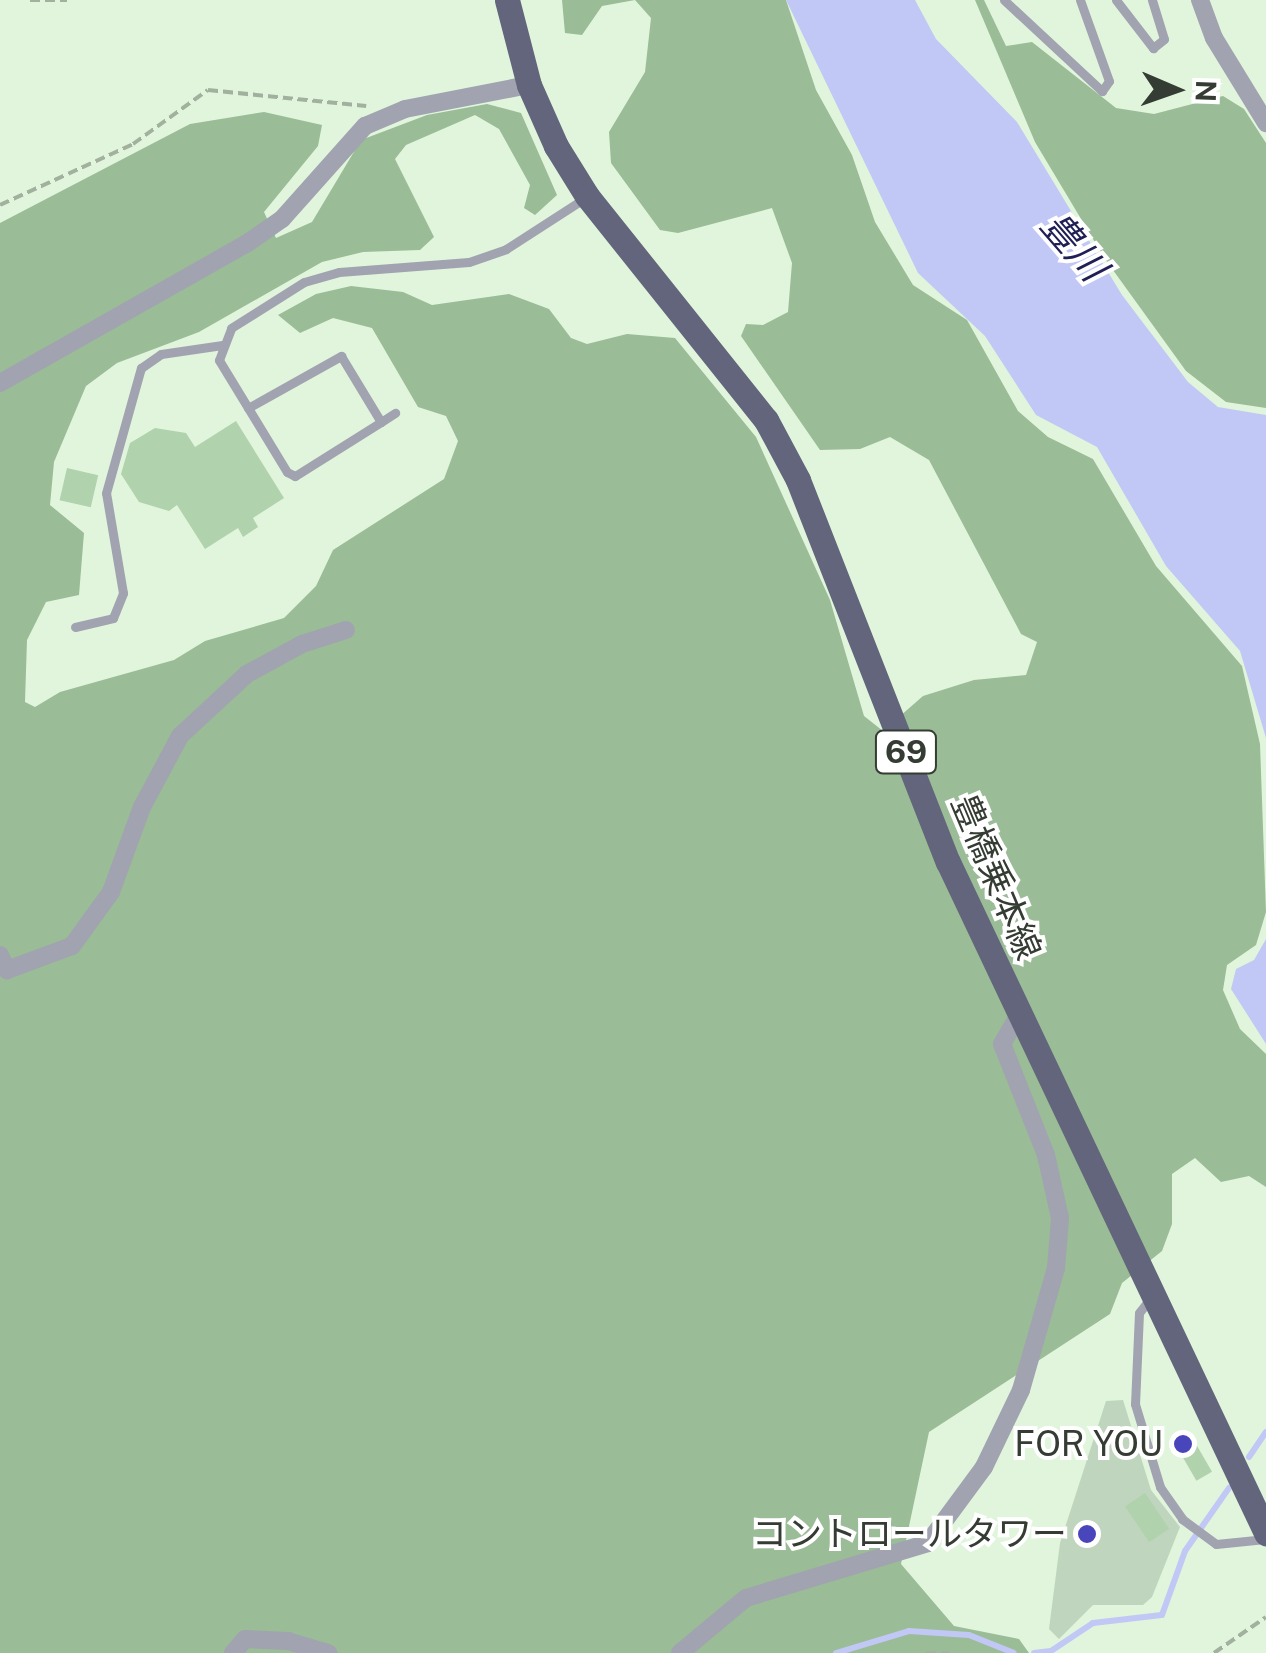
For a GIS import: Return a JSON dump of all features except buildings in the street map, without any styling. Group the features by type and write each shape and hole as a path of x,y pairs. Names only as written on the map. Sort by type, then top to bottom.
{"main road":[{"name":"豊橋乗本線","path":"507,0 529,84 587,196 717,353 766,420 798,480 948,862 1150,1298 1266,1536"}],"street":[{"path":"1200,0 1214,38 1266,123"},
{"path":"0,383 246,244 282,218 347,139 405,109 529,84"},
{"path":"0,955 7,970 72,946 111,892 142,807 180,736 247,674 302,644 346,630"},
{"path":"680,1653 746,1598 928,1543 984,1467 1020,1390 1056,1268 1060,1218 1046,1155 1002,1044 1018,1016"},
{"path":"233,1653 245,1640 288,1641 328,1653"}],"lane":[{"path":"1004,0 1102,91 1109,81 1080,0"},
{"path":"1116,0 1152,48 1164,39 1152,0"},
{"path":"395,413 295,476 218,360 222,345 246,313 304,282 373,267 468,262 546,228 587,196"},
{"path":"75,627 113,618 123,593 106,493 141,368 161,354 222,345"},
{"path":"248,408 341,356 381,422"},
{"path":"1150,1298 1139,1313 1135,1404 1160,1488 1182,1519 1216,1544 1266,1536"}],"path":[{"path":"30,0 67,0"},
{"path":"0,205 134,144 208,90 405,109"},
{"path":"1214,1653 1266,1617"},
{"path":"926,1653 948,1653"}],"green space":[{"path":"562,0 635,0 602,6 582,35 565,33"},
{"path":"635,0 786,0 816,90 852,155 875,222 913,285 967,320 1018,411 1048,437 1093,459 1156,566 1242,666 1260,744 1266,912 1256,945 1227,965 1223,990 1240,1029 1266,1054 1266,1187 1249,1176 1221,1182 1195,1158 1172,1174 1172,1224 1162,1251 1122,1283 1110,1314 929,1432 901,1564 954,1626 1019,1639 1029,1653 0,1653 0,223 190,124 264,112 322,125 318,146 264,212 276,238 312,222 361,140 427,115 487,104 521,113 557,195 535,215 524,208 530,185 499,129 475,115 406,145 395,159 434,237 420,250 363,252 322,262 199,332 117,363 86,386 54,462 50,505 84,533 79,595 46,602 27,640 25,702 35,707 60,692 174,660 205,641 284,618 316,586 333,550 444,479 458,441 446,416 418,407 372,328 333,318 300,333 278,315 316,294 351,286 403,292 432,305 509,294 549,309 571,338 587,344 627,334 675,338 756,437 830,600 864,716 883,731 923,696 974,680 1026,675 1037,642 1021,634 929,460 890,437 860,449 820,450 741,336 746,324 763,325 788,312 792,263 772,208 678,233 660,230 611,163 609,132 645,72 651,18"},
{"path":"975,0 984,0 1006,46 1032,42 1116,108 1154,114 1223,96 1244,109 1266,143 1266,408 1226,402 1186,371 1105,259 1035,142"},
{"path":"1123,1400 1151,1490 1180,1527 1152,1597 1143,1605 1093,1605 1059,1639 1049,1629 1060,1543 1106,1401"}],"water":[{"name":"豊川","path":"786,0 915,0 936,39 1017,122 1122,295 1188,382 1218,407 1266,415 1266,738 1240,651 1166,566 1097,447 1036,415 985,336 918,273"},
{"path":"1266,939 1266,1044 1231,989 1236,969 1254,960"}],"waterway":[{"path":"1249,1457 1266,1432"},
{"path":"1034,1653 1051,1651 1093,1623 1162,1615 1185,1551 1229,1488"},
{"path":"836,1653 909,1631 969,1635 1014,1653"}],"place":[{"name":"FOR YOU","path":"1183,1444"},
{"name":"コントロールタワー","path":"1087,1534"}]}
